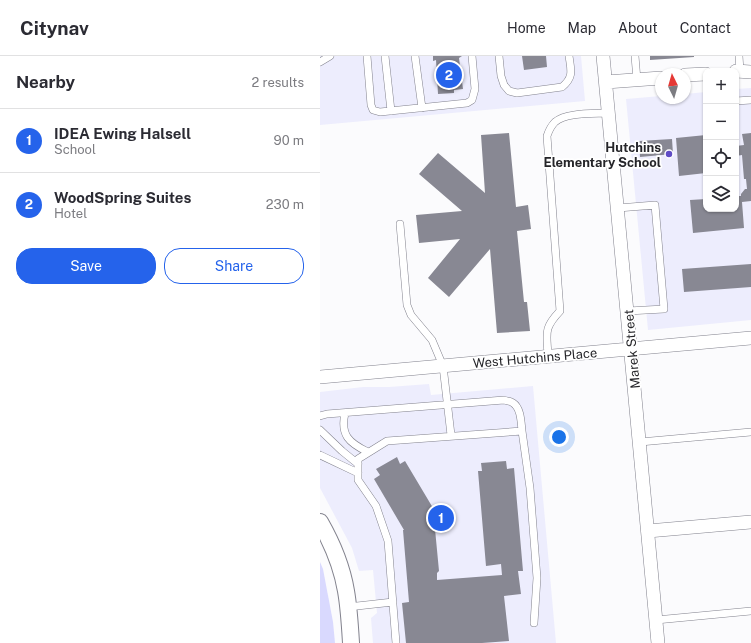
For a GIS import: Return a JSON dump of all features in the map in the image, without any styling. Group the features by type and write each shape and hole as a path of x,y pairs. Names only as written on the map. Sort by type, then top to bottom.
{"street":[{"name":"Marek Street","path":"604,56 658,643"},
{"path":"691,75 703,74"},
{"path":"606,82 655,78"},
{"name":"West Hutchins Place","path":"320,377 751,338"},
{"path":"320,522 327,533 339,562 346,591 351,643"},
{"path":"648,531 751,522"}],"lane":[{"path":"320,62 330,56"},
{"path":"367,56 371,105 373,110 380,112 467,103 472,100 475,89 472,56"},
{"path":"385,56 390,111"},
{"path":"415,56 422,108"},
{"path":"499,56 501,76 504,85 509,91 517,93 562,87 570,77 569,56"},
{"path":"635,56 637,80"},
{"path":"739,56 742,71"},
{"path":"739,101 751,100"},
{"path":"548,356 547,332 549,322 560,311 547,136 550,127 556,121 565,116 609,113"},
{"path":"618,208 655,205 664,308 628,312"},
{"path":"400,224 406,304 411,315 432,340 444,366 451,435"},
{"path":"320,416 327,414 504,400 513,403 520,415 530,488 537,578 534,623"},
{"path":"345,413 343,422 345,435 354,445 368,452"},
{"path":"320,430 358,464"},
{"path":"396,643 388,540 376,506 358,480 358,459 387,441 451,435 522,431"},
{"path":"640,442 751,432"},
{"path":"320,455 358,473"},
{"path":"348,607 393,602"},
{"path":"656,620 751,611"}],"shaded area":[{"path":"320,56 581,56 585,101 320,125"},
{"name":"Hutchins Elementary School","path":"751,88 751,320 648,330 626,99 655,97 655,104 691,104 691,93 703,92 703,212 739,212 739,89"},
{"path":"429,384 431,395 533,386 556,643 373,643 371,618 377,613 373,570 359,571 352,548 320,488 320,392 363,387"},
{"path":"320,562 323,569 333,622 335,643 320,643"}],"building":[{"path":"433,56 462,56 459,58 463,89 454,90 454,93 438,94 436,60 433,61"},
{"path":"522,56 546,56 547,67 524,70"},
{"path":"650,56 694,56 694,57 650,60"},
{"path":"509,133 516,207 528,205 531,229 517,231 524,302 527,302 530,331 497,333 490,249 449,297 428,278 460,239 419,243 416,215 462,211 419,174 438,153 485,193 481,135"},
{"path":"751,133 751,201 742,202 744,228 693,233 690,200 703,199 703,212 739,212 739,196 741,196 745,189 747,189 746,179 744,179 742,155 739,156 739,146 744,145 742,134"},
{"path":"703,135 703,173 679,176 676,138"},
{"path":"672,139 673,154 640,157 639,141"},
{"path":"751,264 751,287 684,292 682,269"},
{"path":"397,457 400,464 405,461 433,508 439,571 437,573 437,580 502,575 501,564 486,566 478,471 482,471 481,463 506,461 507,469 514,468 523,571 518,571 521,594 504,596 509,641 482,643 406,643 402,603 409,602 404,530 374,479 380,475 376,469"}],"place":[{"name":"WoodSpring Suites","path":"449,75"},
{"name":"Hutchins Elementary School","path":"669,154"},
{"name":"IDEA Ewing Halsell","path":"441,518"}]}
